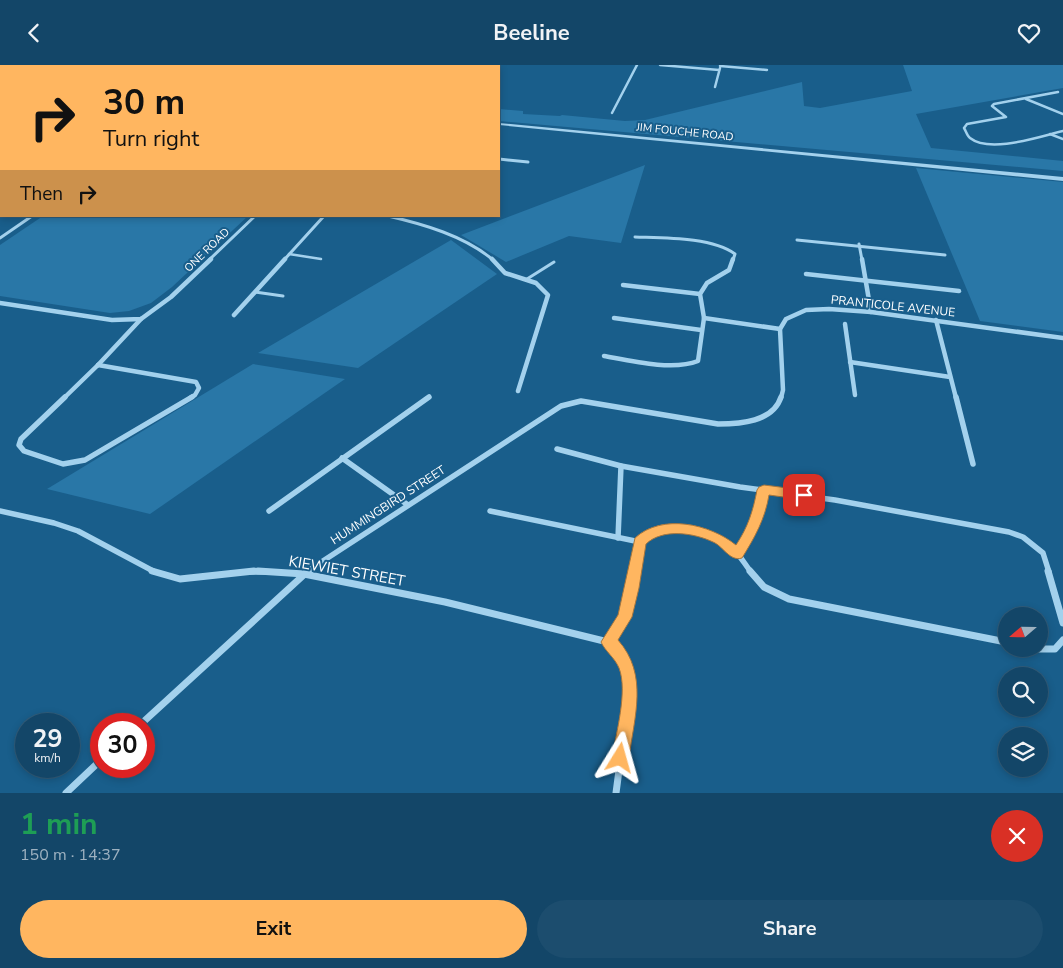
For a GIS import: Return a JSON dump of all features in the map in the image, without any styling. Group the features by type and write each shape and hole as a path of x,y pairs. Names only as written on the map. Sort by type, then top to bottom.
{"street":[{"path":"299,65 306,65"},
{"path":"612,113 638,65"},
{"path":"660,65 767,70"},
{"path":"715,87 720,67"},
{"path":"1058,92 994,104 992,107 1006,117 965,125 965,133 977,141 1012,144 1049,133 1063,131"},
{"path":"1026,98 1063,114"},
{"name":"JIM FOUCHE ROAD","path":"500,124 1063,179"},
{"path":"1049,133 1063,139"},
{"path":"500,159 528,162"},
{"name":"JIM FOUCHE ROAD","path":"869,159 1063,174"},
{"path":"0,237 30,217"},
{"name":"ONE ROAD","path":"98,365 196,382 199,388 195,395 85,460 63,464 24,451 19,445 22,439 98,365 141,319 171,297 254,217"},
{"path":"234,315 323,217"},
{"path":"393,217 413,221 445,233 490,257 508,274 541,285 548,295 518,391"},
{"path":"604,356 682,366 691,365 698,361 704,318 700,294 707,283 728,270 735,254 732,249 718,244 635,237"},
{"path":"797,240 859,244 945,255"},
{"path":"859,244 871,311"},
{"path":"806,274 959,291"},
{"path":"623,285 700,294"},
{"path":"0,303 112,320 141,319"},
{"name":"PRANTICOLE AVENUE","path":"780,329 786,319 806,310 871,311 1063,338"},
{"path":"614,318 701,330"},
{"path":"704,318 780,329"},
{"path":"936,320 973,464"},
{"path":"845,324 855,395"},
{"name":"HUMMINGBIRD STREET","path":"153,713 304,574 408,505 571,402 595,403 718,424 735,424 759,419 776,409 782,400 783,391 780,329"},
{"path":"850,362 950,377"},
{"path":"269,511 429,397"},
{"path":"558,449 589,459 933,517 1009,532 1023,537 1043,553 1063,623"},
{"path":"342,459 408,505"},
{"path":"618,538 622,465"},
{"path":"738,554 752,531 760,512 764,490"},
{"name":"KIEWIET STREET","path":"0,511 54,523 78,531 146,568 180,579 255,571 304,574 445,602 608,642"},
{"path":"490,511 640,542"},
{"path":"616,793 630,687 628,670 614,646 608,642 625,617 640,542 646,536 659,531 683,528 718,538 738,554 748,571 759,583 768,591 782,597 998,640"},
{"path":"1048,649 1055,649 1063,640"},
{"path":"66,793 90,771"}],"lane":[{"path":"289,254 321,259"},
{"path":"527,279 554,262"},
{"path":"255,292 283,296"}],"shaded area":[{"path":"903,65 1063,65 1063,88 916,114 931,148 1063,161 1063,171 500,121 500,109 523,111 523,114 562,115 625,121 645,120 802,82 804,106 820,108 912,91"},
{"path":"645,165 621,243 569,236 506,262 461,235"},
{"path":"916,168 1063,182 1063,332 980,321"},
{"path":"42,217 247,217 172,287 151,303 129,311 110,313 0,296 0,245"},
{"path":"451,240 497,274 358,368 258,353"},
{"path":"253,364 345,379 150,514 47,489"}],"route":[{"path":"620,758 630,687 628,670 614,646 608,642 625,617 632,588 636,554 640,542 646,536 659,531 683,528 718,538 738,554 752,531 760,512 764,490 804,495"}]}
